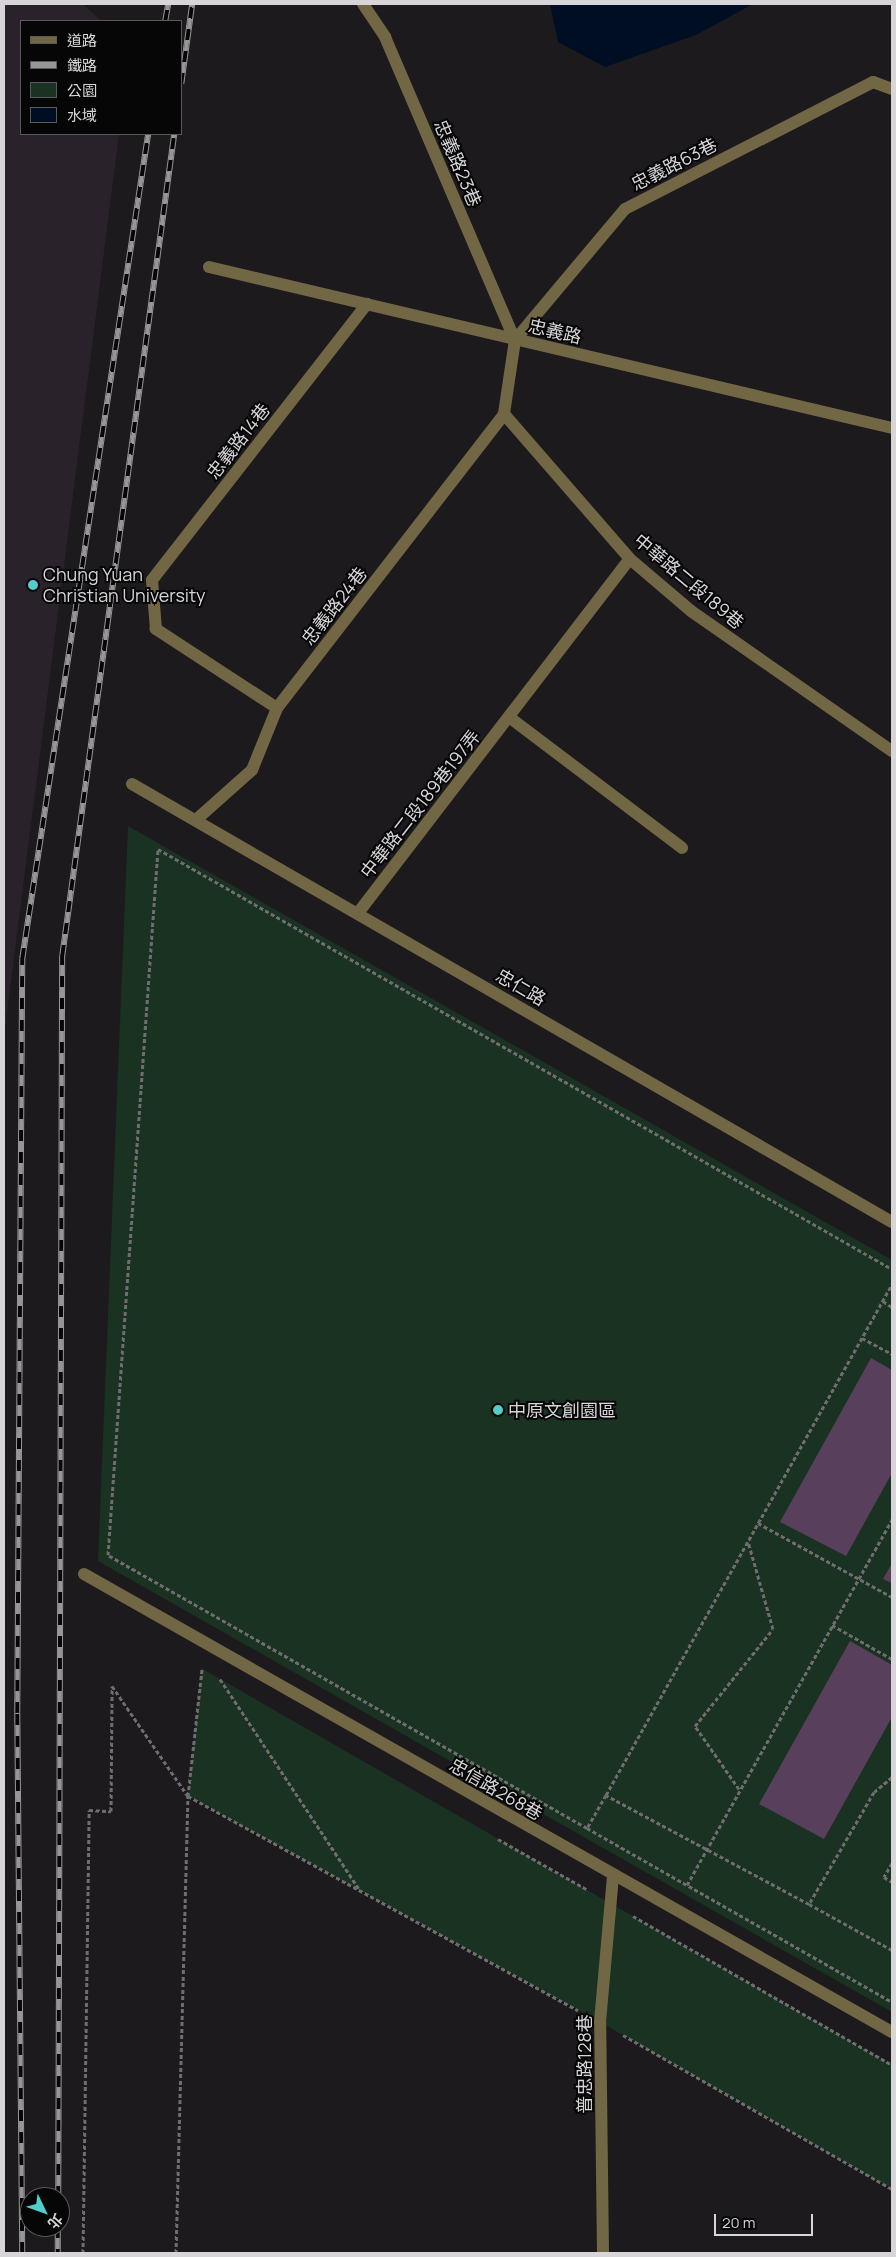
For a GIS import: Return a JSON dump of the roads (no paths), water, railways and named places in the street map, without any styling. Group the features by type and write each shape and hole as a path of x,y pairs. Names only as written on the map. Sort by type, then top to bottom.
{"street":[{"name":"忠義路23巷","path":"362,4 385,37 515,340"},
{"name":"忠義路63巷","path":"515,340 625,209 873,82 892,89"},
{"name":"忠義路","path":"209,267 892,428"},
{"name":"忠義路14巷","path":"277,708 156,629 152,580 367,304"},
{"path":"504,414 515,340"},
{"name":"中華路二段189巷","path":"504,414 630,559 707,622 892,751"},
{"name":"忠義路24巷","path":"197,819 252,770 277,708 504,414"},
{"name":"中華路二段189巷197弄","path":"358,913 630,559"},
{"path":"509,717 682,848"},
{"name":"忠仁路","path":"132,784 197,819 892,1222"},
{"name":"忠信路268巷","path":"84,1574 612,1876 892,2032"},
{"name":"普忠路128巷","path":"602,2253 600,2022 608,1902 612,1876"}],"water":[{"path":"550,4 753,4 696,35 605,67 558,42"}],"railway":[{"path":"165,20 168,4"},
{"path":"182,77 192,4"},
{"path":"22,2253 17,1713 22,959 148,135"},
{"path":"58,2187 62,956 174,135"},
{"path":"58,2237 58,2253"}],"place":[{"name":"Chung Yuan Christian University","path":"33,585"},
{"name":"中原文創園區","path":"498,1410"}]}
